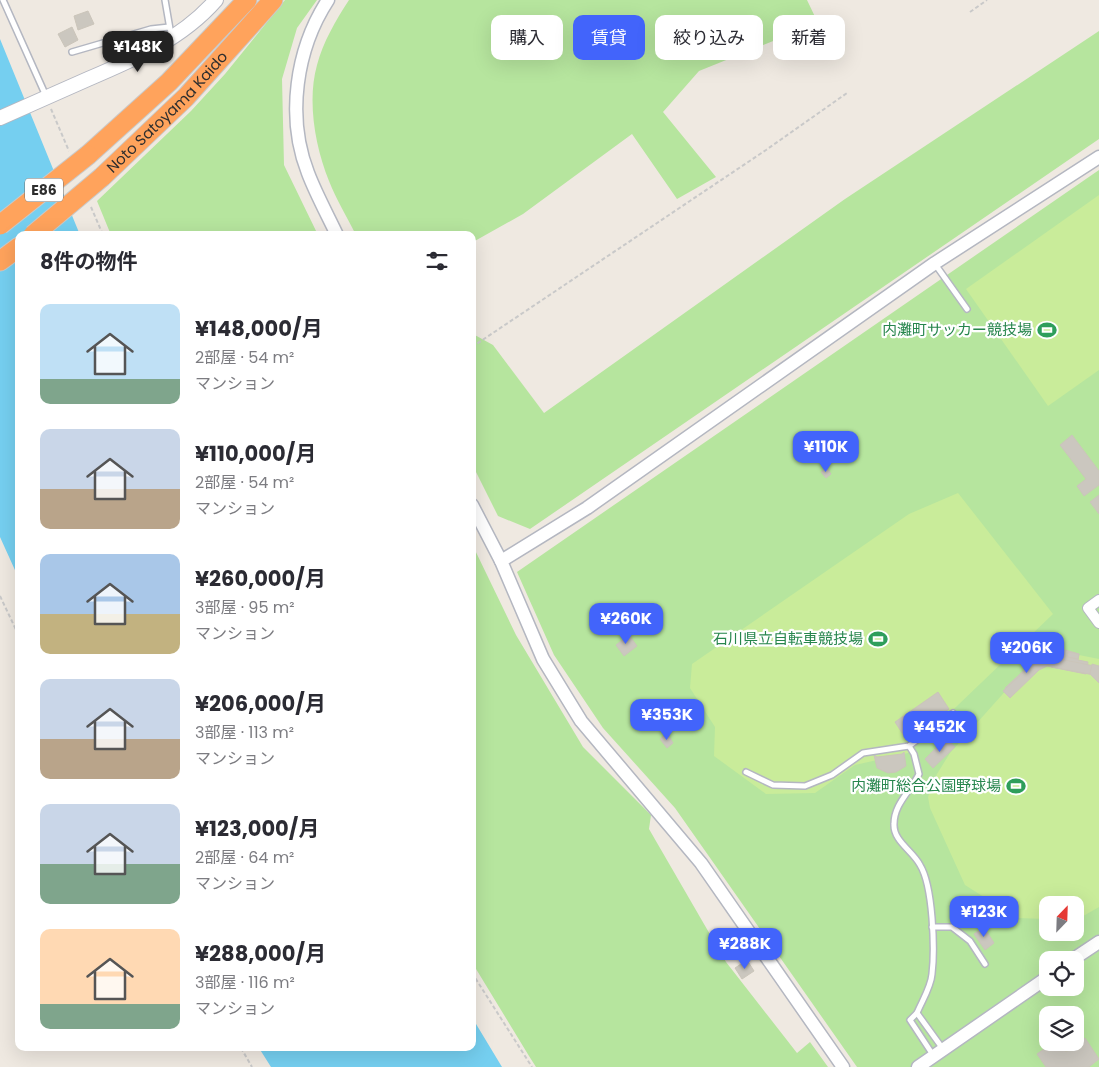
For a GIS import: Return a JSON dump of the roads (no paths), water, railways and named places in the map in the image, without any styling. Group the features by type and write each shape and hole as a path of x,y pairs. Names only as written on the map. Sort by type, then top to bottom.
{"highway":[{"name":"Noto Satoyama Kaido","path":"0,225 88,155 169,82 247,0"},
{"name":"Noto Satoyama Kaido","path":"38,231 102,177 186,97 273,0"},
{"path":"0,261 15,250"}],"main road":[{"path":"0,118 145,55 171,32 204,14 216,0"}],"street":[{"path":"328,0 313,28 305,49 296,113 300,145 307,171 335,231"},
{"path":"501,561 587,508 935,263 1099,157"},
{"path":"476,513 501,561 543,659 581,721 702,863 843,1067"},
{"path":"1099,600 1088,608 1099,623"},
{"path":"1084,952 1099,942"},
{"path":"918,1067 1039,983"}],"lane":[{"path":"4,0 47,98"},
{"path":"72,52 151,29 171,32 165,0"},
{"path":"935,263 967,309"},
{"path":"746,772 773,784 805,786 832,775 863,752 909,746 954,713"},
{"path":"909,746 914,754 919,774 913,786 897,806 893,826 899,840 914,854 923,868 930,902 932,927 932,976 917,1013 910,1020 938,1053"},
{"path":"932,927 952,926 970,941 985,964"},
{"path":"917,1013 938,1053"}],"water":[{"path":"0,39 78,231 15,231 15,570 0,537"},
{"path":"476,1024 502,1067 271,1067 261,1051 476,1051"}],"place":[{"name":"内灘町サッカー競技場","path":"1047,330"},
{"name":"石川県立自転車競技場","path":"878,639"},
{"name":"内灘町総合公園野球場","path":"1016,786"}]}
